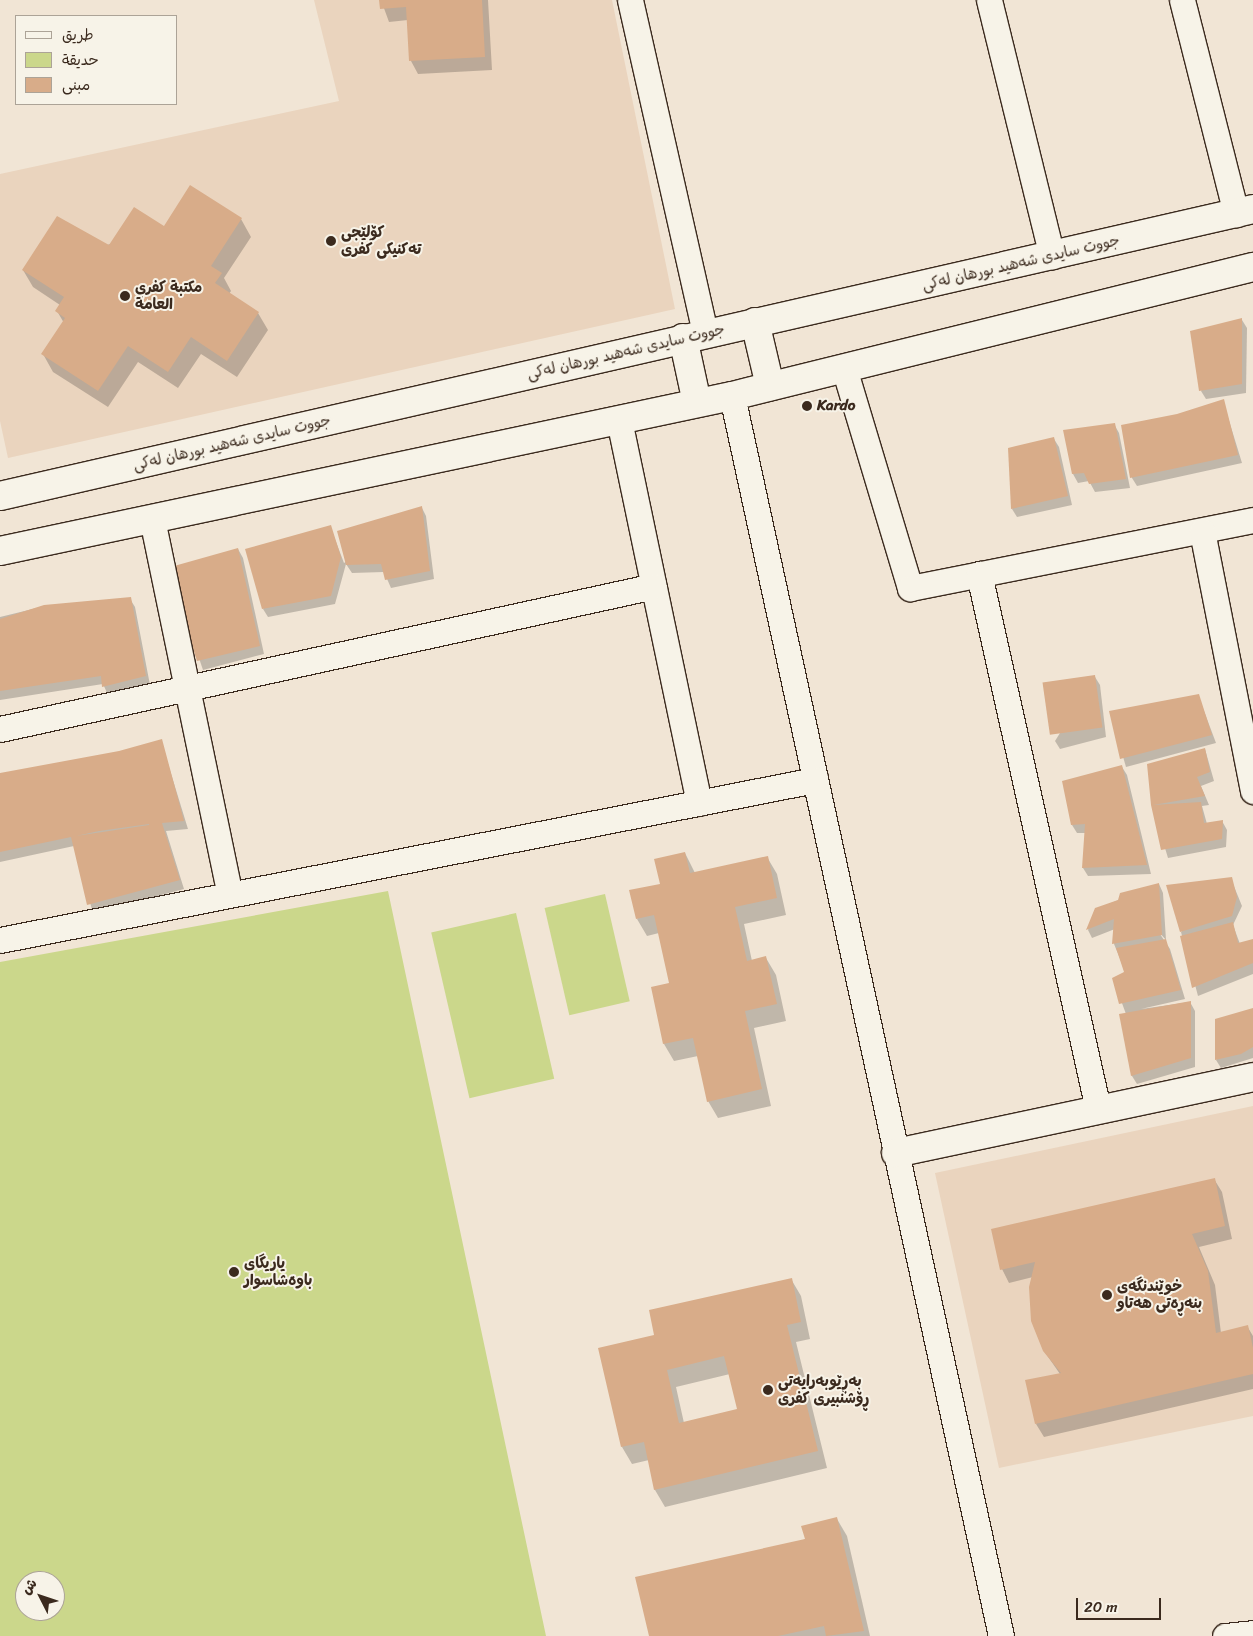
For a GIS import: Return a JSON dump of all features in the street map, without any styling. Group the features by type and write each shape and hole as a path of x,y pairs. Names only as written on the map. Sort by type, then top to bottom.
{"street":[{"path":"630,0 694,336 696,403"},
{"path":"989,0 1052,256"},
{"path":"1182,0 1245,211"},
{"name":"جووت سایدی شەهید بورهان لەکی","path":"0,496 1245,211"},
{"path":"0,551 732,396 1253,267"},
{"path":"755,322 770,386"},
{"path":"844,368 910,588 1253,520"},
{"path":"732,396 1001,1636"},
{"path":"619,420 699,803"},
{"path":"152,519 230,894"},
{"path":"1202,531 1253,792"},
{"path":"978,574 1098,1109"},
{"path":"0,729 654,586"},
{"path":"0,940 816,780"},
{"path":"896,1153 1253,1077"},
{"path":"1225,1636 1253,1633"}],"shaded area":[{"name":"کۆلێجی تەکنیکی کفری","path":"314,0 612,0 675,309 8,458 0,421 0,174 339,101"},
{"name":"خوێندنگەی بنەڕەتی هەتاو","path":"1253,1106 1253,1416 999,1468 935,1173"}],"green space":[{"name":"یاریگای باوەشاسوار","path":"388,891 546,1636 0,1636 0,962"},
{"path":"605,894 630,1001 569,1015 545,908"},
{"path":"516,913 554,1079 469,1098 431,933"}],"building":[{"path":"379,0 482,0 485,57 409,61 406,7 380,9"},
{"path":"190,185 242,218 211,266 222,273 215,283 259,312 227,361 191,337 168,372 128,346 98,391 41,354 65,318 55,311 64,297 22,270 57,216 109,245 134,207 164,226"},
{"path":"1242,318 1242,384 1199,391 1190,331"},
{"path":"1224,399 1238,455 1130,478 1121,425 1177,414"},
{"path":"1115,423 1126,479 1089,484 1084,473 1072,474 1063,430"},
{"path":"1054,437 1068,496 1011,509 1008,448"},
{"path":"422,506 430,571 385,580 381,564 346,565 337,531"},
{"path":"331,525 341,557 331,596 262,609 245,549"},
{"path":"238,548 260,646 197,661 167,568"},
{"path":"131,597 146,676 102,687 101,676 0,691 0,619 44,605"},
{"path":"1095,675 1102,727 1050,735 1043,682"},
{"path":"1199,694 1212,735 1120,759 1109,711"},
{"path":"162,739 184,821 162,823 180,880 87,905 71,837 0,852 0,773 119,751","holes":["149,825 76,836 99,831"]},
{"path":"1205,748 1210,772 1197,777 1205,796 1153,805 1201,802 1204,823 1223,820 1222,839 1161,850 1151,805 1147,764"},
{"path":"1122,765 1147,865 1082,868 1085,824 1071,825 1062,781"},
{"path":"685,852 690,873 768,856 777,898 735,907 747,961 766,956 777,1004 745,1011 762,1089 707,1102 693,1038 663,1044 651,987 669,983 654,915 636,919 629,890 660,884 654,859"},
{"path":"1232,877 1237,897 1232,916 1180,932 1166,885"},
{"path":"1159,883 1162,935 1112,944 1114,919 1086,930 1095,908 1118,900 1120,893"},
{"path":"1233,922 1238,943 1253,939 1253,963 1192,988 1180,936"},
{"path":"1166,939 1181,990 1119,1004 1112,978 1124,972 1116,948"},
{"path":"1191,1001 1191,1058 1131,1076 1119,1014"},
{"path":"1253,1008 1253,1047 1241,1054 1215,1060 1215,1019"},
{"path":"1215,1178 1225,1226 1192,1234 1208,1271 1216,1333 1248,1325 1253,1348 1253,1374 1035,1424 1025,1380 1061,1373 1043,1351 1031,1321 1029,1287 1035,1262 1000,1270 991,1229"},
{"name":"بەڕێوبەرایەتی ڕۆشنبیری کفری","path":"792,1278 801,1322 787,1325 818,1451 654,1490 644,1442 621,1447 598,1348 654,1335 649,1310","holes":["724,1356 737,1409 679,1423 667,1370"]},
{"path":"837,1517 864,1631 826,1636 824,1626 778,1636 649,1636 635,1577 805,1539 801,1526"}],"place":[{"name":"کۆلێجی تەکنیکی کفری","path":"331,241"},
{"name":"مكتبة كفري العامة","path":"125,296"},
{"name":"Kardo","path":"807,406"},
{"name":"یاریگای باوەشاسوار","path":"234,1272"},
{"name":"خوێندنگەی بنەڕەتی هەتاو","path":"1107,1295"},
{"name":"بەڕێوبەرایەتی ڕۆشنبیری کفری","path":"768,1390"}]}
